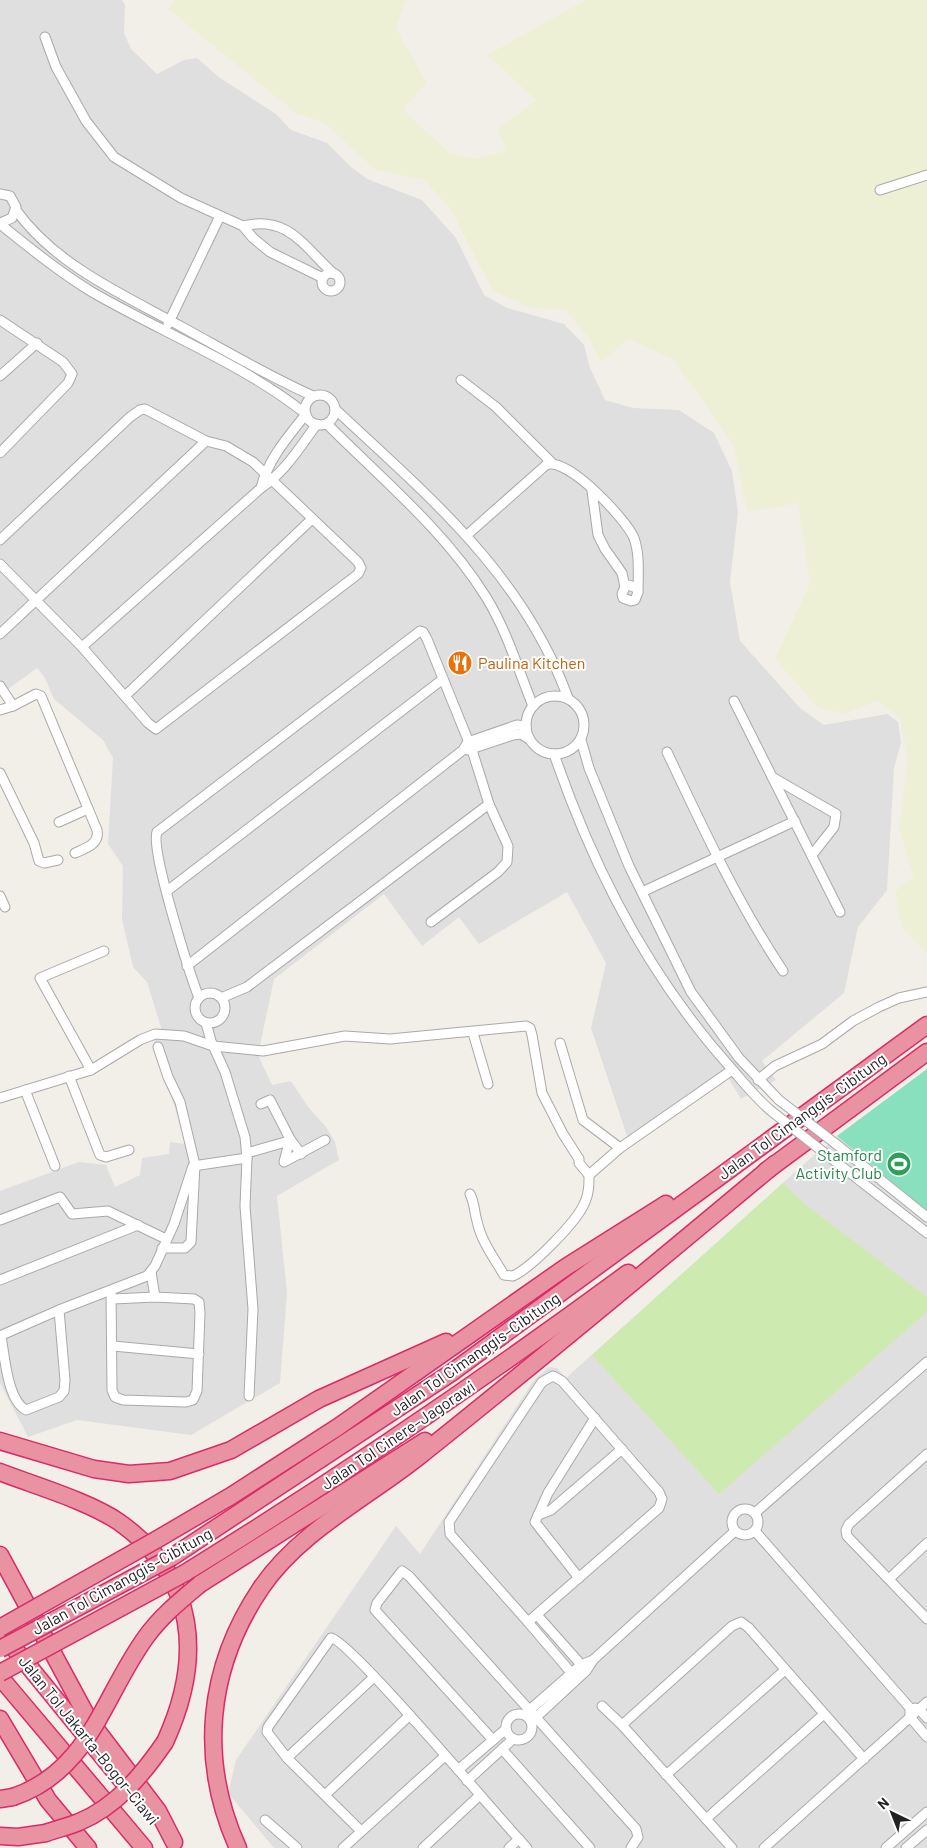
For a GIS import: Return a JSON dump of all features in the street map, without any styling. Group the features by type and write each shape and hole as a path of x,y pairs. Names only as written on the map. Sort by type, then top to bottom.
{"highway":[{"name":"Jalan Tol Cimanggis–Cibitung","path":"0,1648 172,1557 451,1373 927,1025"},
{"name":"Jalan Tol Cimanggis–Cibitung","path":"775,1164 927,1052"},
{"path":"0,1630 231,1496 338,1427 566,1267 782,1131"},
{"path":"238,1848 218,1794 212,1728 213,1710 223,1668 239,1626 262,1586 292,1552 327,1523 414,1461 775,1164"},
{"name":"Jalan Tol Cinere–Jagorawi","path":"0,1672 185,1573 302,1500 501,1366 775,1164"},
{"path":"0,1441 94,1470 128,1474 170,1471 232,1450 319,1399 482,1326"},
{"path":"7,1798 31,1791 65,1766 84,1745 146,1637 165,1613 200,1584 488,1401"},
{"path":"0,1472 91,1508 118,1522 152,1552 173,1582 186,1626 188,1659 185,1688 177,1716 165,1742 148,1768 127,1789 106,1806 80,1822 46,1832 18,1836 0,1836"},
{"path":"0,1555 89,1720 158,1811 176,1845"},
{"name":"Jalan Tol Jakarta–Bogor–Ciawi","path":"0,1630 104,1760 176,1845"},
{"name":"Jalan Tol Jakarta–Bogor–Ciawi","path":"0,1677 144,1848"},
{"path":"0,1719 48,1800 87,1847"}],"street":[{"path":"45,38 72,96 104,147 124,164 181,198 244,226 267,223 285,227 318,260 334,274 338,278 339,284 334,291 325,289 322,284 323,278 328,274 334,274"},
{"path":"880,190 927,175"},
{"path":"0,194 7,194 13,199 16,210 28,228 63,257 101,282 281,381 314,396 322,395 328,398 335,409 447,514 496,569 525,610 556,666 568,698"},
{"path":"16,210 9,220 0,224 41,257 83,286 276,392 317,424 327,424 436,533 476,582 503,630 532,706"},
{"path":"164,330 171,320 220,216"},
{"path":"244,226 253,238 270,252 323,278"},
{"path":"310,272 318,260"},
{"path":"0,320 37,343 67,366 72,374 71,378 0,453"},
{"path":"0,376 37,343"},
{"path":"461,380 496,407 552,463 560,465 586,483 592,491 615,510 631,532 637,550 638,592 635,600 627,601 622,594 625,586 622,573 605,549 598,535 592,491"},
{"path":"260,488 265,472 277,451 306,414 307,403 314,396"},
{"path":"327,424 335,409"},
{"path":"0,540 140,410 151,411 206,441 226,446 265,472 358,562 361,568 358,574 159,727 151,727 82,647 0,564"},
{"path":"82,647 260,488 273,480 293,460 317,424"},
{"path":"0,634 206,441"},
{"path":"467,535 546,465 552,463"},
{"path":"125,696 312,519"},
{"path":"622,573 638,571"},
{"path":"625,586 633,586 638,592"},
{"path":"249,1396 253,1309 245,1206 247,1156 245,1137 225,1072 213,1046 206,1023 195,1013 198,998 187,966 155,837 161,827 415,633 422,632 425,634 489,804 508,846 506,862 492,878 431,922"},
{"path":"167,891 443,679"},
{"path":"0,686 13,706"},
{"path":"0,710 13,706 36,694 41,696 97,830 98,838 89,846 75,853"},
{"path":"529,738 526,726 527,715 532,706 549,696 568,698 577,704 583,714 585,725 581,740 603,807 642,892 697,1002 758,1080 779,1100 927,1217"},
{"path":"734,701 840,912"},
{"path":"187,966 468,747 516,725 526,726"},
{"path":"468,747 521,734 529,738 543,752 554,754 570,750 581,740"},
{"path":"667,752 718,858 761,938 782,971"},
{"path":"554,754 578,820 615,900 685,1012 732,1070 770,1110 927,1233"},
{"path":"0,773 34,843 39,861 44,863 58,860"},
{"path":"772,776 836,814 834,827 812,855"},
{"path":"221,998 247,986 489,804"},
{"path":"59,822 88,809"},
{"path":"642,892 795,821"},
{"path":"0,896 5,906"},
{"path":"91,1070 40,978 104,951"},
{"path":"758,1080 775,1066 822,1044 853,1020 899,998 927,992"},
{"path":"198,998 212,993 221,998 225,1008 224,1013 217,1022 206,1023"},
{"path":"0,1098 91,1070 144,1038 155,1034 184,1036 213,1046 263,1051 345,1036 390,1039 473,1033 524,1026 530,1028 540,1087 545,1102 579,1158 579,1163 589,1175 589,1193 584,1204 544,1253 520,1273 510,1277 504,1275 486,1245 476,1220 476,1209 470,1194"},
{"path":"473,1033 488,1084"},
{"path":"560,1043 583,1120 593,1130 620,1148"},
{"path":"158,1047 165,1070 180,1102 195,1165 191,1242 185,1248 162,1248"},
{"path":"589,1175 620,1148 732,1070"},
{"path":"69,1076 100,1155 106,1158 129,1150"},
{"path":"25,1090 55,1166"},
{"path":"261,1104 270,1100 289,1140 300,1154"},
{"path":"58,1310 65,1380 64,1391 59,1397 26,1410 18,1403 12,1390 1,1338 5,1333 58,1310 112,1295 142,1280 152,1272 183,1201 191,1168 195,1165 247,1156 289,1140"},
{"path":"289,1140 284,1162 325,1140"},
{"path":"0,1220 60,1197 72,1214 105,1210 166,1239"},
{"path":"0,1280 138,1225"},
{"path":"152,1272 155,1297"},
{"path":"112,1295 194,1299 199,1302 197,1390 192,1401 123,1400 115,1397 112,1390 112,1295"},
{"path":"113,1346 198,1354"},
{"path":"755,1513 860,1422 897,1386 927,1362"},
{"path":"528,1622 659,1508 661,1504 659,1492 562,1381 553,1376 542,1382 449,1522 450,1534 574,1677"},
{"path":"579,1578 535,1522 548,1493 595,1418"},
{"path":"538,1515 552,1510 622,1449"},
{"path":"927,1454 849,1524 846,1530 848,1536 927,1619"},
{"path":"748,1509 755,1513 758,1522 755,1531 745,1536 735,1531 731,1521 737,1511 748,1509"},
{"path":"467,1781 513,1739 526,1738 531,1734 534,1719 583,1668 735,1531"},
{"path":"755,1531 913,1711 927,1736"},
{"path":"888,1579 927,1544"},
{"path":"493,1740 375,1610 377,1603 399,1573 404,1571 409,1576 527,1712 636,1829 638,1837 631,1848"},
{"path":"537,1615 583,1668"},
{"path":"622,1724 737,1622 741,1622 749,1628 864,1759"},
{"path":"361,1831 287,1758 269,1737 268,1727 331,1638 339,1641 410,1715 527,1848"},
{"path":"666,1775 785,1670"},
{"path":"287,1758 374,1677"},
{"path":"513,1739 506,1730 507,1722 511,1716 527,1712 574,1677"},
{"path":"764,1848 864,1759 913,1711 927,1702"},
{"path":"602,1706 622,1724 732,1848"},
{"path":"913,1711 927,1718"},
{"path":"706,1819 824,1714"},
{"path":"324,1795 410,1715"},
{"path":"458,1770 506,1730"},
{"path":"502,1749 590,1848"},
{"path":"343,1848 445,1756"},
{"path":"423,1848 480,1796"},
{"path":"886,1848 927,1812"},
{"path":"265,1820 297,1848"},
{"path":"906,1848 927,1830"},
{"path":"509,1848 519,1839"}],"shaded area":[{"path":"0,0 122,0 125,5 124,33 131,49 157,74 184,60 197,58 220,78 276,114 291,130 327,143 351,167 367,179 422,200 456,238 484,295 507,308 564,324 584,345 590,368 605,400 633,408 679,410 714,433 732,471 738,512 730,582 740,641 800,708 824,725 887,714 898,722 901,743 894,768 887,890 858,927 844,993 762,1061 776,1080 741,1099 725,1072 627,1136 591,1028 606,963 567,892 479,944 459,917 422,946 384,894 274,979 258,1055 272,1085 291,1081 308,1107 326,1127 335,1142 339,1160 277,1196 287,1293 280,1383 191,1435 77,1420 28,1437 0,1383 0,1191 79,1162 106,1165 115,1187 140,1175 142,1158 169,1154 170,1142 186,1144 154,1040 163,1034 147,982 133,967 122,919 123,866 108,844 113,758 103,740 54,699 45,678 37,668 0,695"},
{"path":"927,1069 927,1848 274,1848 228,1793 236,1760 396,1526 420,1554 534,1380 549,1367 557,1368 566,1378 813,1156"}],"green space":[{"path":"174,0 406,0 396,28 427,83 403,109 448,152 474,159 506,151 498,129 536,100 487,55 586,0 927,0 927,953 901,926 895,891 914,878 899,829 908,759 900,718 878,701 842,714 817,707 775,659 810,583 798,503 747,512 734,446 674,360 629,339 601,362 588,337 566,310 531,308 492,290 450,208 424,180 375,170 325,123 296,113 168,9"},
{"name":"Stamford Activity Club","path":"927,1069 927,1211 837,1136"},
{"path":"783,1183 806,1205 927,1297 927,1312 719,1494 592,1355"}],"place":[{"name":"Paulina Kitchen","path":"460,663"},
{"name":"Stamford Activity Club","path":"899,1164"}]}
